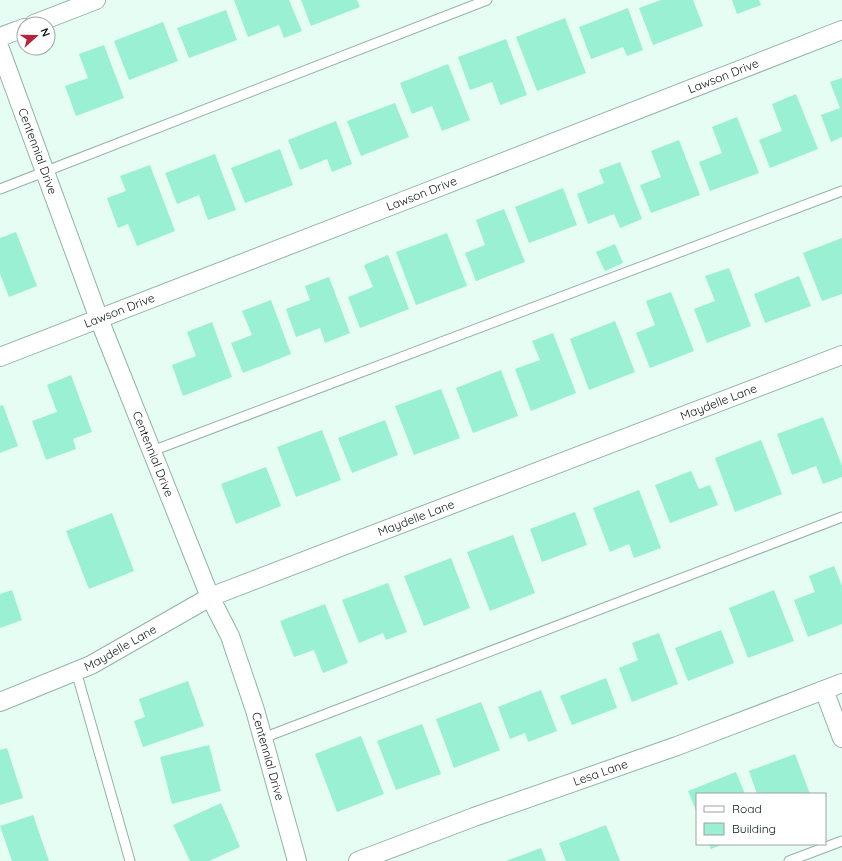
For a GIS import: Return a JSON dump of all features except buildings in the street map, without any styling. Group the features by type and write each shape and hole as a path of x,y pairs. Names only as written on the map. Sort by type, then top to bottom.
{"street":[{"path":"55,16 96,0"},
{"name":"Lawson Drive","path":"0,357 424,194 842,30"},
{"path":"0,37 16,31"},
{"name":"Centennial Drive","path":"0,49 99,319 210,597 230,636 255,710 297,861"},
{"name":"Maydelle Lane","path":"0,702 91,665 210,597 842,355"},
{"name":"Lesa Lane","path":"358,861 474,817 677,746 842,683"},
{"path":"824,690 842,738"}],"lane":[{"path":"0,189 487,0"},
{"path":"152,451 842,191"},
{"path":"263,738 842,518"},
{"path":"76,672 130,861"},
{"path":"789,861 842,841"}]}
